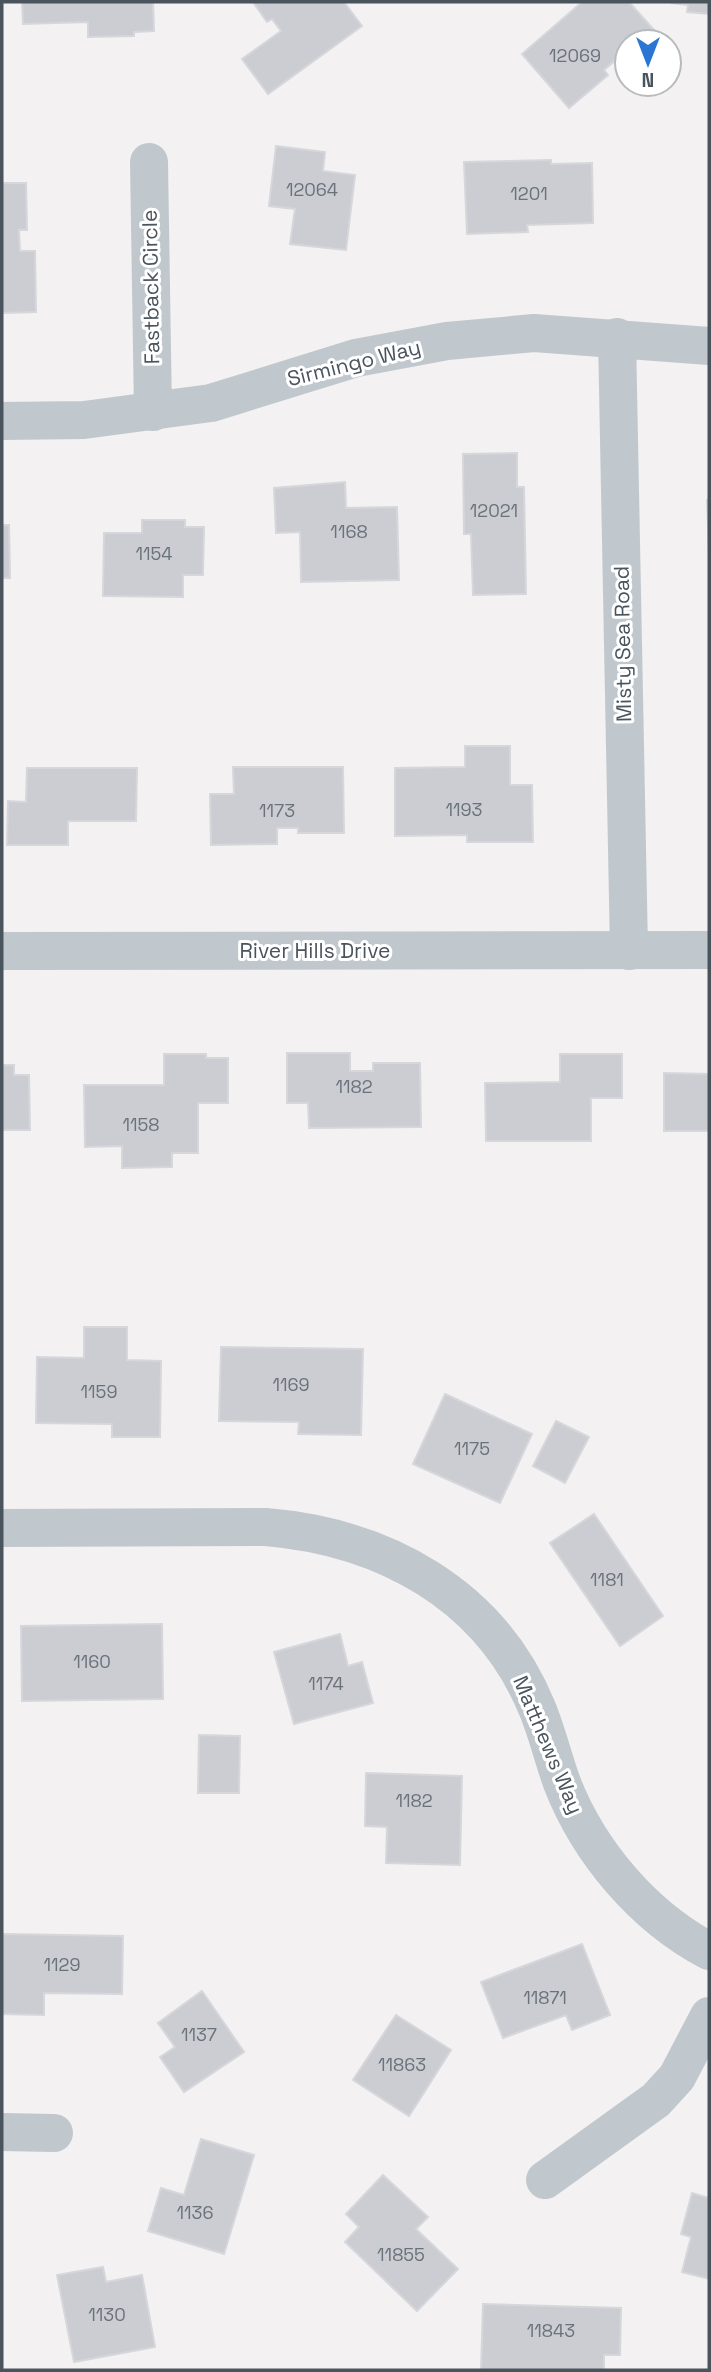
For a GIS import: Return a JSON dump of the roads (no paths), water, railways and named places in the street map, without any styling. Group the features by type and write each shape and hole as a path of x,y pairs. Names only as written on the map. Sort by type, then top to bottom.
{"street":[{"name":"Fastback Circle","path":"149,162 153,412"},
{"name":"Sirmingo Way","path":"2,421 84,420 211,403 356,358 447,341 534,333 617,337 709,346"},
{"name":"Misty Sea Road","path":"617,337 629,951"},
{"name":"River Hills Drive","path":"2,951 709,950"},
{"name":"Matthews Way","path":"2,1528 291,1529 341,1538 411,1566 472,1613 519,1673 537,1707 562,1783 580,1822 603,1858 631,1890 662,1919 709,1951"},
{"path":"545,2180 656,2100 682,2068 709,2016"},
{"path":"2,2132 54,2133"}]}
